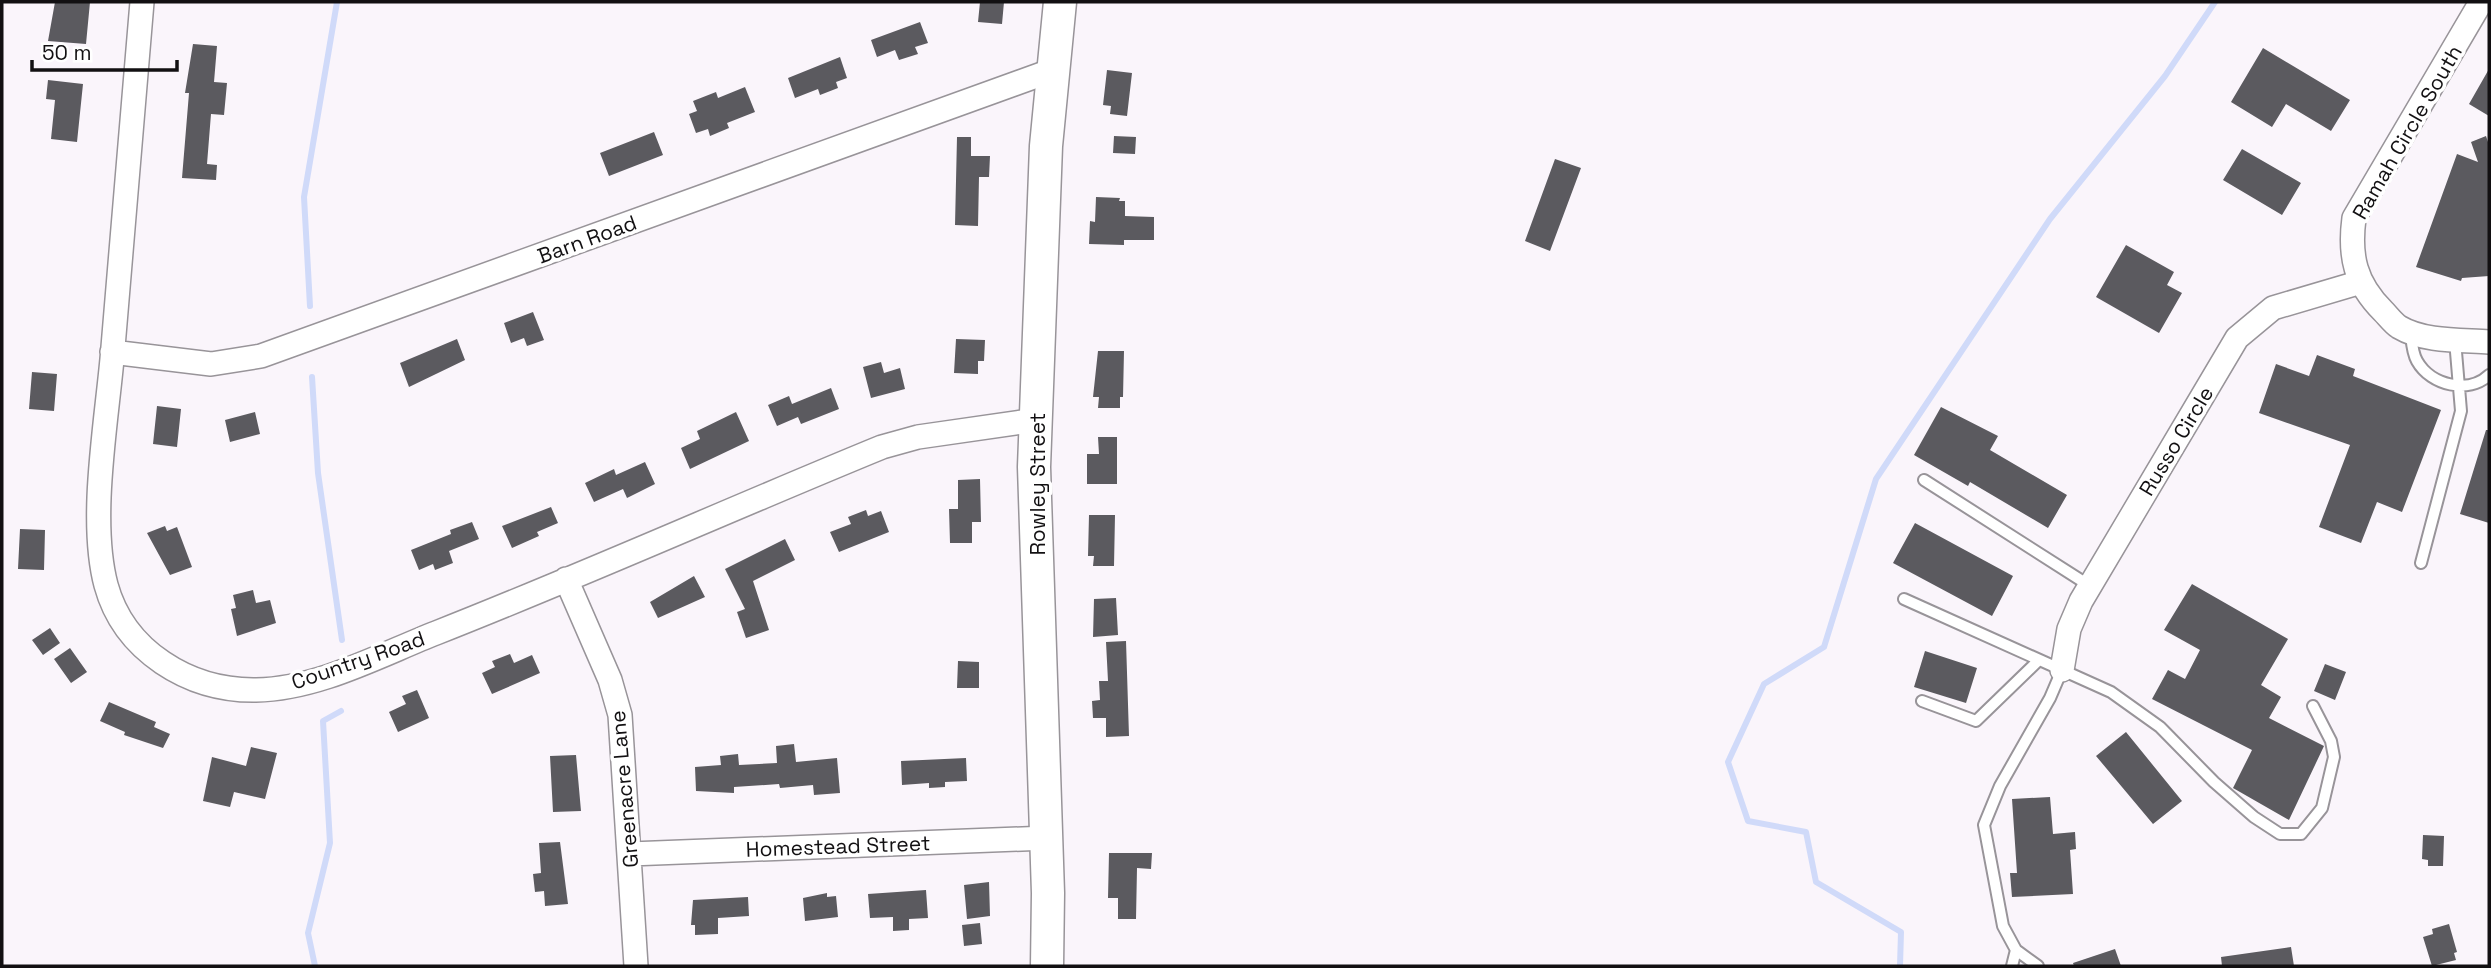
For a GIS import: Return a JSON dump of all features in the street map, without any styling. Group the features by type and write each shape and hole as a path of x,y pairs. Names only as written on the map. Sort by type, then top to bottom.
{"street":[{"name":"Country Road","path":"142,2 103,463 104,574 111,598 123,622 151,655 175,671 211,685 239,690 296,684 332,674 882,447 918,438 1036,420"},
{"name":"Rowley Street","path":"1047,966 1046,838 1034,467 1046,146 1060,2"},
{"name":"Ramah Circle South","path":"2481,2 2354,218 2351,247 2356,274 2372,299 2399,327 2437,339 2489,342"},
{"name":"Barn Road","path":"113,352 211,364 261,356 1054,70"},
{"name":"Russo Circle","path":"2062,670 2069,629 2090,586 2237,338 2273,309 2361,282"},
{"name":"Greenacre Lane","path":"566,579 616,697 624,753 636,966"},
{"name":"Homestead Street","path":"630,854 1046,838"}],"lane":[{"path":"2411,331 2412,350 2420,366 2433,377 2461,387 2477,384 2489,375"},
{"path":"2421,563 2460,411 2461,387 2455,340"},
{"path":"1924,480 2090,586"},
{"path":"1904,599 2111,692 2160,727 2214,782 2254,817 2280,834 2301,834 2322,808 2334,757 2331,741 2312,706"},
{"path":"1922,701 1976,721 2039,660"},
{"path":"2038,966 2016,950 2003,926 1984,825 2000,786 2050,698 2062,670"},
{"path":"2012,966 2016,950"}],"building":[{"path":"55,2 90,2 86,44 48,41"},
{"path":"980,2 1004,2 1002,24 978,22"},
{"path":"920,22 928,43 915,47 918,54 899,60 895,50 877,57 871,40"},
{"path":"193,44 217,46 214,82 227,83 224,115 211,114 207,164 217,165 216,180 182,178 189,93 185,93"},
{"path":"2263,48 2350,100 2331,131 2286,104 2272,127 2231,102"},
{"path":"840,57 847,78 836,82 838,88 820,95 818,89 795,98 788,78"},
{"path":"2489,69 2489,116 2469,104"},
{"path":"1107,70 1132,73 1127,116 1110,114 1111,106 1103,105"},
{"path":"48,80 83,84 77,142 51,139 55,100 46,99"},
{"path":"745,87 755,112 727,123 729,128 710,136 708,129 696,133 689,114 697,111 693,101 716,92 718,98"},
{"path":"654,132 663,155 609,176 600,153"},
{"path":"1114,136 1136,137 1135,154 1113,153"},
{"path":"2486,136 2489,145 2489,276 2462,278 2461,281 2416,267 2457,154 2478,162 2471,142"},
{"path":"957,137 971,137 971,156 990,156 989,177 979,177 978,226 955,225"},
{"path":"2242,149 2301,183 2282,215 2223,180"},
{"path":"1555,159 1581,168 1550,251 1525,241"},
{"path":"1096,197 1120,198 1119,201 1125,201 1125,216 1154,217 1154,240 1124,240 1124,245 1089,244 1090,221 1095,222"},
{"path":"2126,245 2174,272 2167,285 2182,293 2159,333 2096,297"},
{"path":"533,312 544,340 527,346 524,338 511,343 504,323"},
{"path":"457,339 465,360 409,387 400,363"},
{"path":"956,339 985,340 984,361 978,361 978,374 954,373"},
{"path":"1098,351 1124,351 1123,397 1120,397 1120,408 1098,408 1099,397 1093,397"},
{"path":"2317,355 2355,369 2353,376 2441,410 2402,512 2377,502 2361,543 2319,527 2350,445 2259,413 2276,364 2309,376"},
{"path":"881,362 884,373 900,368 905,389 871,398 863,367"},
{"path":"32,372 57,374 54,411 29,409"},
{"path":"831,388 839,409 801,424 798,417 777,426 768,405 789,396 792,404"},
{"path":"157,406 181,409 177,447 153,444"},
{"path":"1941,407 1998,436 1990,450 2067,495 2048,528 1970,482 1968,486 1914,455"},
{"path":"255,412 260,434 230,442 225,420"},
{"path":"736,412 749,441 690,469 681,448 700,439 697,431"},
{"path":"2486,430 2489,430 2489,523 2460,514"},
{"path":"1098,437 1117,437 1117,484 1087,484 1087,454 1099,454"},
{"path":"645,462 655,484 627,498 623,489 594,502 585,483 614,469 616,475"},
{"path":"980,479 981,522 972,522 972,543 950,543 949,509 958,509 958,480"},
{"path":"551,507 558,523 537,532 539,536 512,548 502,526"},
{"path":"866,510 868,516 881,511 889,532 839,552 830,532 851,524 848,517"},
{"path":"1089,515 1115,515 1114,566 1093,566 1094,556 1088,556"},
{"path":"472,522 479,539 449,551 453,563 435,570 433,564 419,570 411,550 451,534 450,530"},
{"path":"1915,523 2013,576 1992,616 1893,563"},
{"path":"165,526 167,531 177,527 192,567 170,575 147,533"},
{"path":"20,529 45,530 44,570 18,569"},
{"path":"785,539 795,560 753,581 769,630 746,638 737,612 745,609 725,569"},
{"path":"694,576 705,597 658,618 650,602"},
{"path":"2192,584 2288,639 2261,685 2281,697 2269,718 2324,746 2289,820 2233,788 2252,750 2152,699 2168,670 2185,679 2200,650 2164,630"},
{"path":"253,590 256,603 270,600 276,623 237,636 231,609 236,608 233,595"},
{"path":"1116,598 1118,635 1093,637 1094,599"},
{"path":"50,628 60,643 43,655 32,640"},
{"path":"1126,641 1129,736 1106,737 1106,718 1093,718 1092,701 1100,700 1099,681 1108,681 1106,642"},
{"path":"70,648 87,672 71,683 54,659"},
{"path":"1925,651 1977,668 1966,703 1914,687"},
{"path":"510,654 514,663 532,655 540,673 492,694 482,673 495,667 492,661"},
{"path":"958,661 979,662 979,688 957,688"},
{"path":"2325,664 2346,672 2335,700 2314,691"},
{"path":"417,690 429,718 398,732 389,712 406,704 402,696"},
{"path":"109,702 156,722 154,727 170,734 163,748 124,735 125,732 100,721"},
{"path":"2126,732 2182,801 2153,824 2096,756"},
{"path":"794,744 796,762 837,758 840,793 814,795 813,785 780,788 779,784 734,787 734,793 696,791 695,767 721,765 720,756 738,754 739,765 777,763 776,746"},
{"path":"251,747 277,753 265,799 234,792 230,807 203,801 212,757 246,766"},
{"path":"576,755 581,811 553,812 550,756"},
{"path":"966,758 967,781 945,782 945,787 929,788 929,783 902,785 901,761"},
{"path":"2050,797 2053,834 2075,832 2076,849 2070,850 2073,894 2012,897 2010,873 2017,873 2012,799"},
{"path":"2423,835 2444,836 2443,866 2428,866 2428,860 2422,859"},
{"path":"560,842 568,904 545,906 544,891 535,892 533,874 541,873 539,843"},
{"path":"1109,853 1152,853 1151,869 1137,868 1136,919 1118,919 1118,898 1108,898"},
{"path":"989,882 990,916 967,919 964,885"},
{"path":"926,890 928,918 909,919 909,930 893,931 893,917 870,918 868,894"},
{"path":"827,893 827,897 836,896 838,917 805,921 803,898"},
{"path":"748,897 749,916 718,918 718,934 695,935 695,925 691,925 693,900"},
{"path":"980,923 982,944 964,946 962,925"},
{"path":"2449,924 2457,952 2454,953 2456,960 2432,966 2423,937 2433,934 2432,929"},
{"path":"2291,947 2294,966 2222,966 2221,957"},
{"path":"2115,949 2121,966 2074,966 2073,963"}],"waterway":[{"path":"310,306 304,197 337,2"},
{"path":"1900,966 1901,932 1816,882 1806,832 1748,821 1728,762 1764,684 1824,647 1876,479 2050,219 2165,76 2215,2"},
{"path":"312,377 318,473 342,640"},
{"path":"315,966 308,933 330,843 323,721 341,711"}]}
